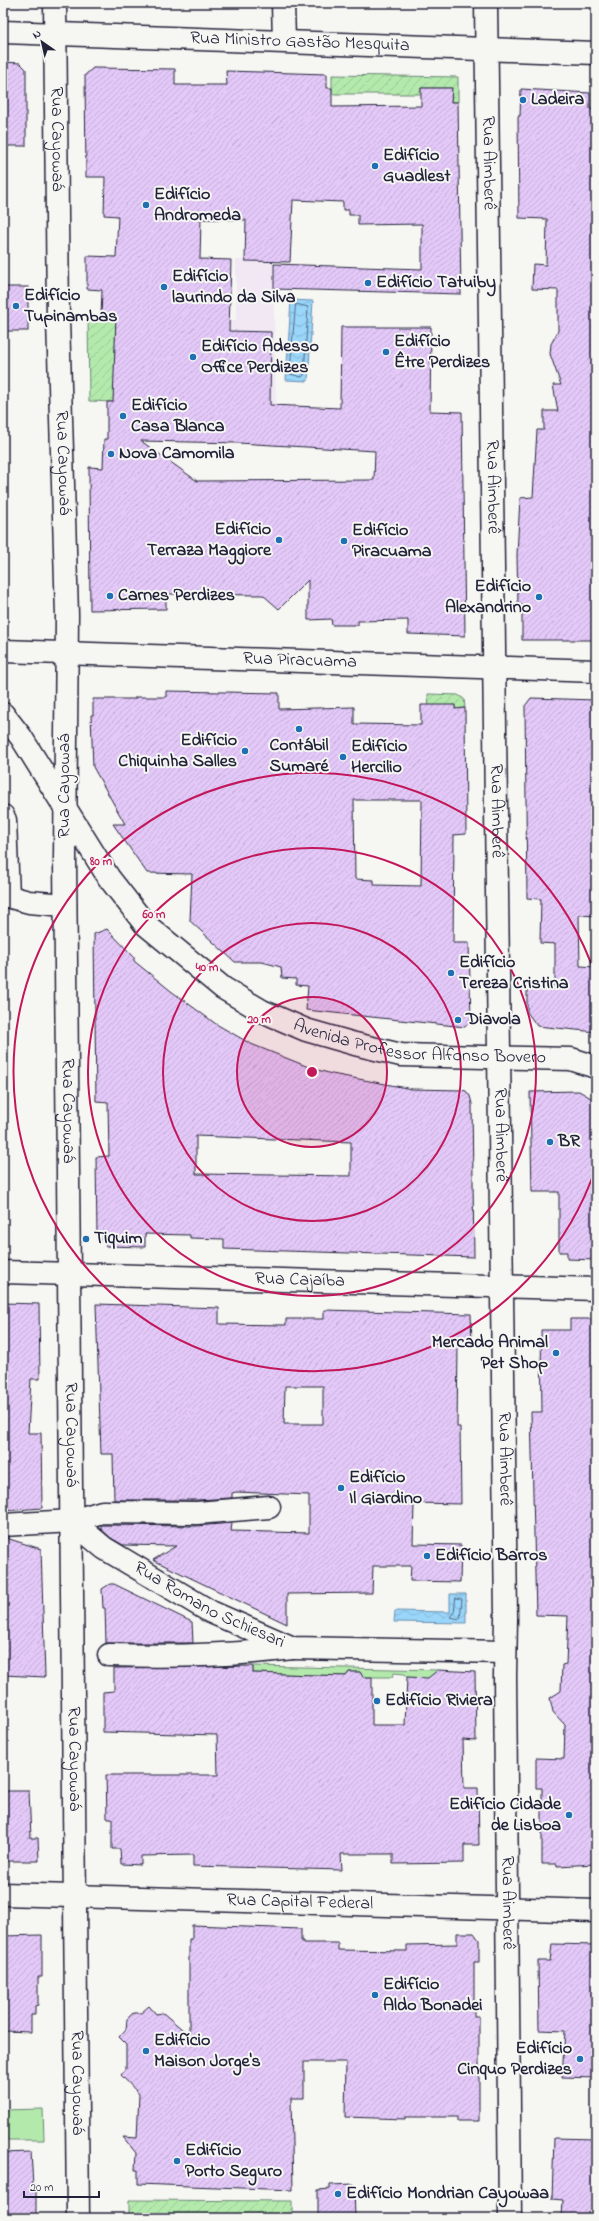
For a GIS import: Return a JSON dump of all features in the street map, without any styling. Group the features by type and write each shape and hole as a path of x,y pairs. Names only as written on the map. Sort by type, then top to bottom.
{"street":[{"name":"Rua Cayowaá","path":"55,3 58,320 66,653 64,808 78,2218"},
{"path":"283,3 284,41"},
{"name":"Rua Aimberê","path":"486,3 500,1057 510,2218"},
{"name":"Rua Ministro Gastão Mesquita","path":"3,32 596,53"},
{"name":"Rua Piracuama","path":"3,651 596,671"},
{"name":"Avenida Professor Alfonso Bovero","path":"3,714 20,737 109,878 145,924 223,988 249,1003 306,1030 401,1055 571,1059 596,1067"},
{"path":"3,816 5,820 5,895 39,903 65,905"},
{"name":"Rua Cajaíba","path":"3,1272 596,1289"},
{"path":"3,1525 72,1521 102,1512 197,1513 268,1507"},
{"name":"Rua Romano Schiesari","path":"72,1521 104,1548 211,1612 293,1648 505,1652"},
{"path":"109,1655 188,1657 245,1654 293,1648"},
{"name":"Rua Capital Federal","path":"3,1894 596,1911"}],"shaded area":[{"path":"236,260 273,261 276,406 89,401 88,316 236,320"}],"green space":[{"path":"332,75 458,77 458,102 451,102 451,88 421,88 421,94 332,94"},
{"path":"88,316 116,317 114,402 89,401"},
{"path":"428,694 458,695 464,699 465,708 455,709 455,705 429,709"},
{"path":"253,1666 438,1670 432,1679 408,1678 405,1674 394,1673 392,1677 363,1677 360,1672 349,1672 346,1676 253,1673"},
{"path":"43,2109 44,2140 3,2140 3,2110"},
{"path":"129,2200 292,2201 292,2218 129,2218"}],"water":[{"path":"291,300 313,301 308,381 286,380"},
{"path":"450,1594 466,1594 466,1623 394,1622 395,1611 450,1612"}],"building":[{"path":"3,62 20,63 26,69 26,146 3,146"},
{"path":"93,68 175,69 175,85 227,85 226,71 327,74 327,88 332,88 332,107 421,106 421,88 452,88 451,102 458,102 461,294 274,289 274,264 422,269 422,224 358,225 358,215 349,215 349,210 343,210 343,202 293,200 290,262 245,261 246,220 201,219 200,259 231,260 229,331 271,332 270,405 340,408 341,327 431,327 430,411 462,412 465,636 408,634 408,620 358,621 358,625 332,625 331,619 308,620 308,580 279,609 263,595 166,594 166,609 90,610 89,467 103,468 104,439 107,439 107,402 113,402 116,317 101,317 102,290 87,289 87,256 116,257 118,216 104,215 105,177 86,177 85,75","holes":["141,441 238,443 375,451 374,480 197,481"]},
{"path":"521,89 590,93 590,109 596,109 596,640 522,640 522,605 518,605 517,555 520,498 533,497 537,430 544,430 544,411 558,411 553,385 561,385 550,354 551,344 558,331 558,290 532,289 533,264 546,265 547,219 519,218 518,116 520,116"},
{"name":"Edifício Tupinambas","path":"3,287 28,287 28,331 3,331"},
{"path":"166,691 279,693 279,709 354,707 354,724 421,725 421,705 455,705 455,709 465,708 466,834 454,835 453,943 469,943 471,1020 465,1027 306,1010 308,986 296,985 296,979 282,978 281,967 262,962 235,962 190,921 192,874 147,873 113,824 125,824 93,767 91,715 93,715 93,699 166,697","holes":["354,800 422,800 421,886 374,885 374,880 355,879"]},
{"path":"531,698 596,700 596,916 579,915 580,966 596,967 596,1032 537,1026 527,1012 527,984 555,985 555,944 540,943 541,899 527,898 525,706"},
{"path":"107,929 134,957 134,961 171,991 216,1024 251,1044 311,1068 332,1074 412,1089 466,1091 470,1096 472,1104 474,1257 224,1249 224,1239 190,1238 190,1235 145,1234 145,1247 106,1246 97,1236 96,1157 109,1156 108,1102 96,1101 94,934","holes":["196,1136 351,1142 351,1176 196,1174"]},
{"path":"579,1091 596,1101 596,1260 567,1259 567,1252 559,1252 559,1192 532,1192 530,1092"},
{"path":"3,1303 39,1304 40,1379 31,1379 28,1433 41,1433 42,1508 3,1511"},
{"path":"96,1304 219,1308 219,1324 286,1325 286,1319 324,1319 324,1310 471,1314 472,1345 458,1345 457,1427 460,1427 461,1504 414,1503 413,1544 461,1545 460,1582 410,1581 411,1566 373,1566 372,1593 287,1594 287,1624 153,1560 176,1546 123,1545 111,1538 101,1529 101,1525 197,1526 232,1523 231,1531 309,1533 309,1495 236,1492 232,1493 232,1498 197,1500 114,1500 113,1454 101,1454","holes":["285,1386 323,1386 323,1424 284,1424"]},
{"path":"570,1319 596,1319 596,1864 557,1866 557,1864 542,1864 542,1788 536,1788 536,1758 564,1759 565,1725 553,1712 550,1698 561,1691 562,1665 566,1664 568,1616 536,1615 531,1412 542,1412 541,1330 570,1330"},
{"path":"3,1537 41,1549 45,1677 3,1675"},
{"path":"110,1584 114,1584 192,1622 193,1643 106,1643 105,1608 103,1608 102,1589"},
{"path":"253,1666 253,1673 346,1676 349,1672 360,1672 363,1677 372,1677 372,1725 405,1725 407,1677 428,1678 438,1670 475,1672 476,1741 463,1740 464,1788 478,1788 479,1845 464,1845 464,1863 393,1864 393,1854 341,1854 342,1870 193,1866 193,1855 141,1856 141,1865 121,1864 120,1849 112,1849 112,1818 107,1818 106,1775 218,1775 217,1735 103,1732 103,1692 114,1691 114,1668"},
{"path":"3,1791 29,1791 31,1838 38,1838 39,1861 3,1861"},
{"path":"192,1925 301,1929 301,1941 303,1941 303,1943 338,1943 338,1950 407,1951 407,1945 457,1944 457,1933 474,1933 479,1940 479,1962 474,1962 474,2016 479,2016 479,2121 457,2121 457,2117 405,2117 405,2119 345,2117 346,2062 304,2062 304,2098 291,2098 293,2190 138,2184 138,2170 135,2170 136,2153 123,2137 137,2138 139,2094 121,2075 126,2069 126,2044 119,2037 126,2029 127,2019 133,2013 141,2013 149,2006 156,2014 163,2013 189,2035 189,1939 192,1939"},
{"path":"42,1935 42,1977 38,1977 38,2005 35,2006 35,2015 31,2015 31,2032 3,2031 3,1936"},
{"path":"552,1944 596,1945 596,2078 562,2077 565,2031 539,2030 538,1961 550,1961"},
{"path":"554,2138 596,2139 596,2218 562,2218 563,2200 552,2199"},
{"path":"31,2152 33,2186 36,2186 36,2218 3,2218 3,2153"},
{"name":"Edifício Mondrian Cayowaa","path":"354,2184 355,2218 318,2218 318,2190 330,2189 330,2185"}],"place":[{"name":"Ladeira","path":"523,100"},
{"name":"Edifício Guadlest","path":"375,166"},
{"name":"Edifício Andromeda","path":"146,205"},
{"name":"Edifício Tatuiby","path":"368,283"},
{"name":"Edifício laurindo da Silva","path":"164,287"},
{"name":"Edifício Tupinambas","path":"16,306"},
{"name":"Edifício Être Perdizes","path":"386,352"},
{"name":"Edifício Adesso Office Perdizes","path":"193,357"},
{"name":"Edifício Casa Blanca","path":"123,416"},
{"name":"Nova Camomila","path":"111,454"},
{"name":"Edifício Terraza Maggiore","path":"279,540"},
{"name":"Edifício Piracuama","path":"344,541"},
{"name":"Carnes Perdizes","path":"110,596"},
{"name":"Edifício Alexandrino","path":"539,597"},
{"name":"Contábil Sumaré","path":"299,729"},
{"name":"Edifício Chiquinha Salles","path":"245,751"},
{"name":"Edifício Hercilio","path":"343,757"},
{"name":"Edifício Tereza Cristina","path":"451,973"},
{"name":"Diavola","path":"458,1020"},
{"name":"BR","path":"550,1142"},
{"name":"Tiquim","path":"86,1239"},
{"name":"Mercado Animal Pet Shop","path":"556,1353"},
{"name":"Edifício Il Giardino","path":"341,1488"},
{"name":"Edifício Barros","path":"427,1556"},
{"name":"Edifício Riviera","path":"377,1701"},
{"name":"Edifício Cidade de Lisboa","path":"569,1815"},
{"name":"Edifício Aldo Bonadei","path":"375,1995"},
{"name":"Edifício Maison Jorge's","path":"146,2051"},
{"name":"Edifício Cinquo Perdizes","path":"580,2059"},
{"name":"Edifício Porto Seguro","path":"177,2161"},
{"name":"Edifício Mondrian Cayowaa","path":"338,2194"}]}
